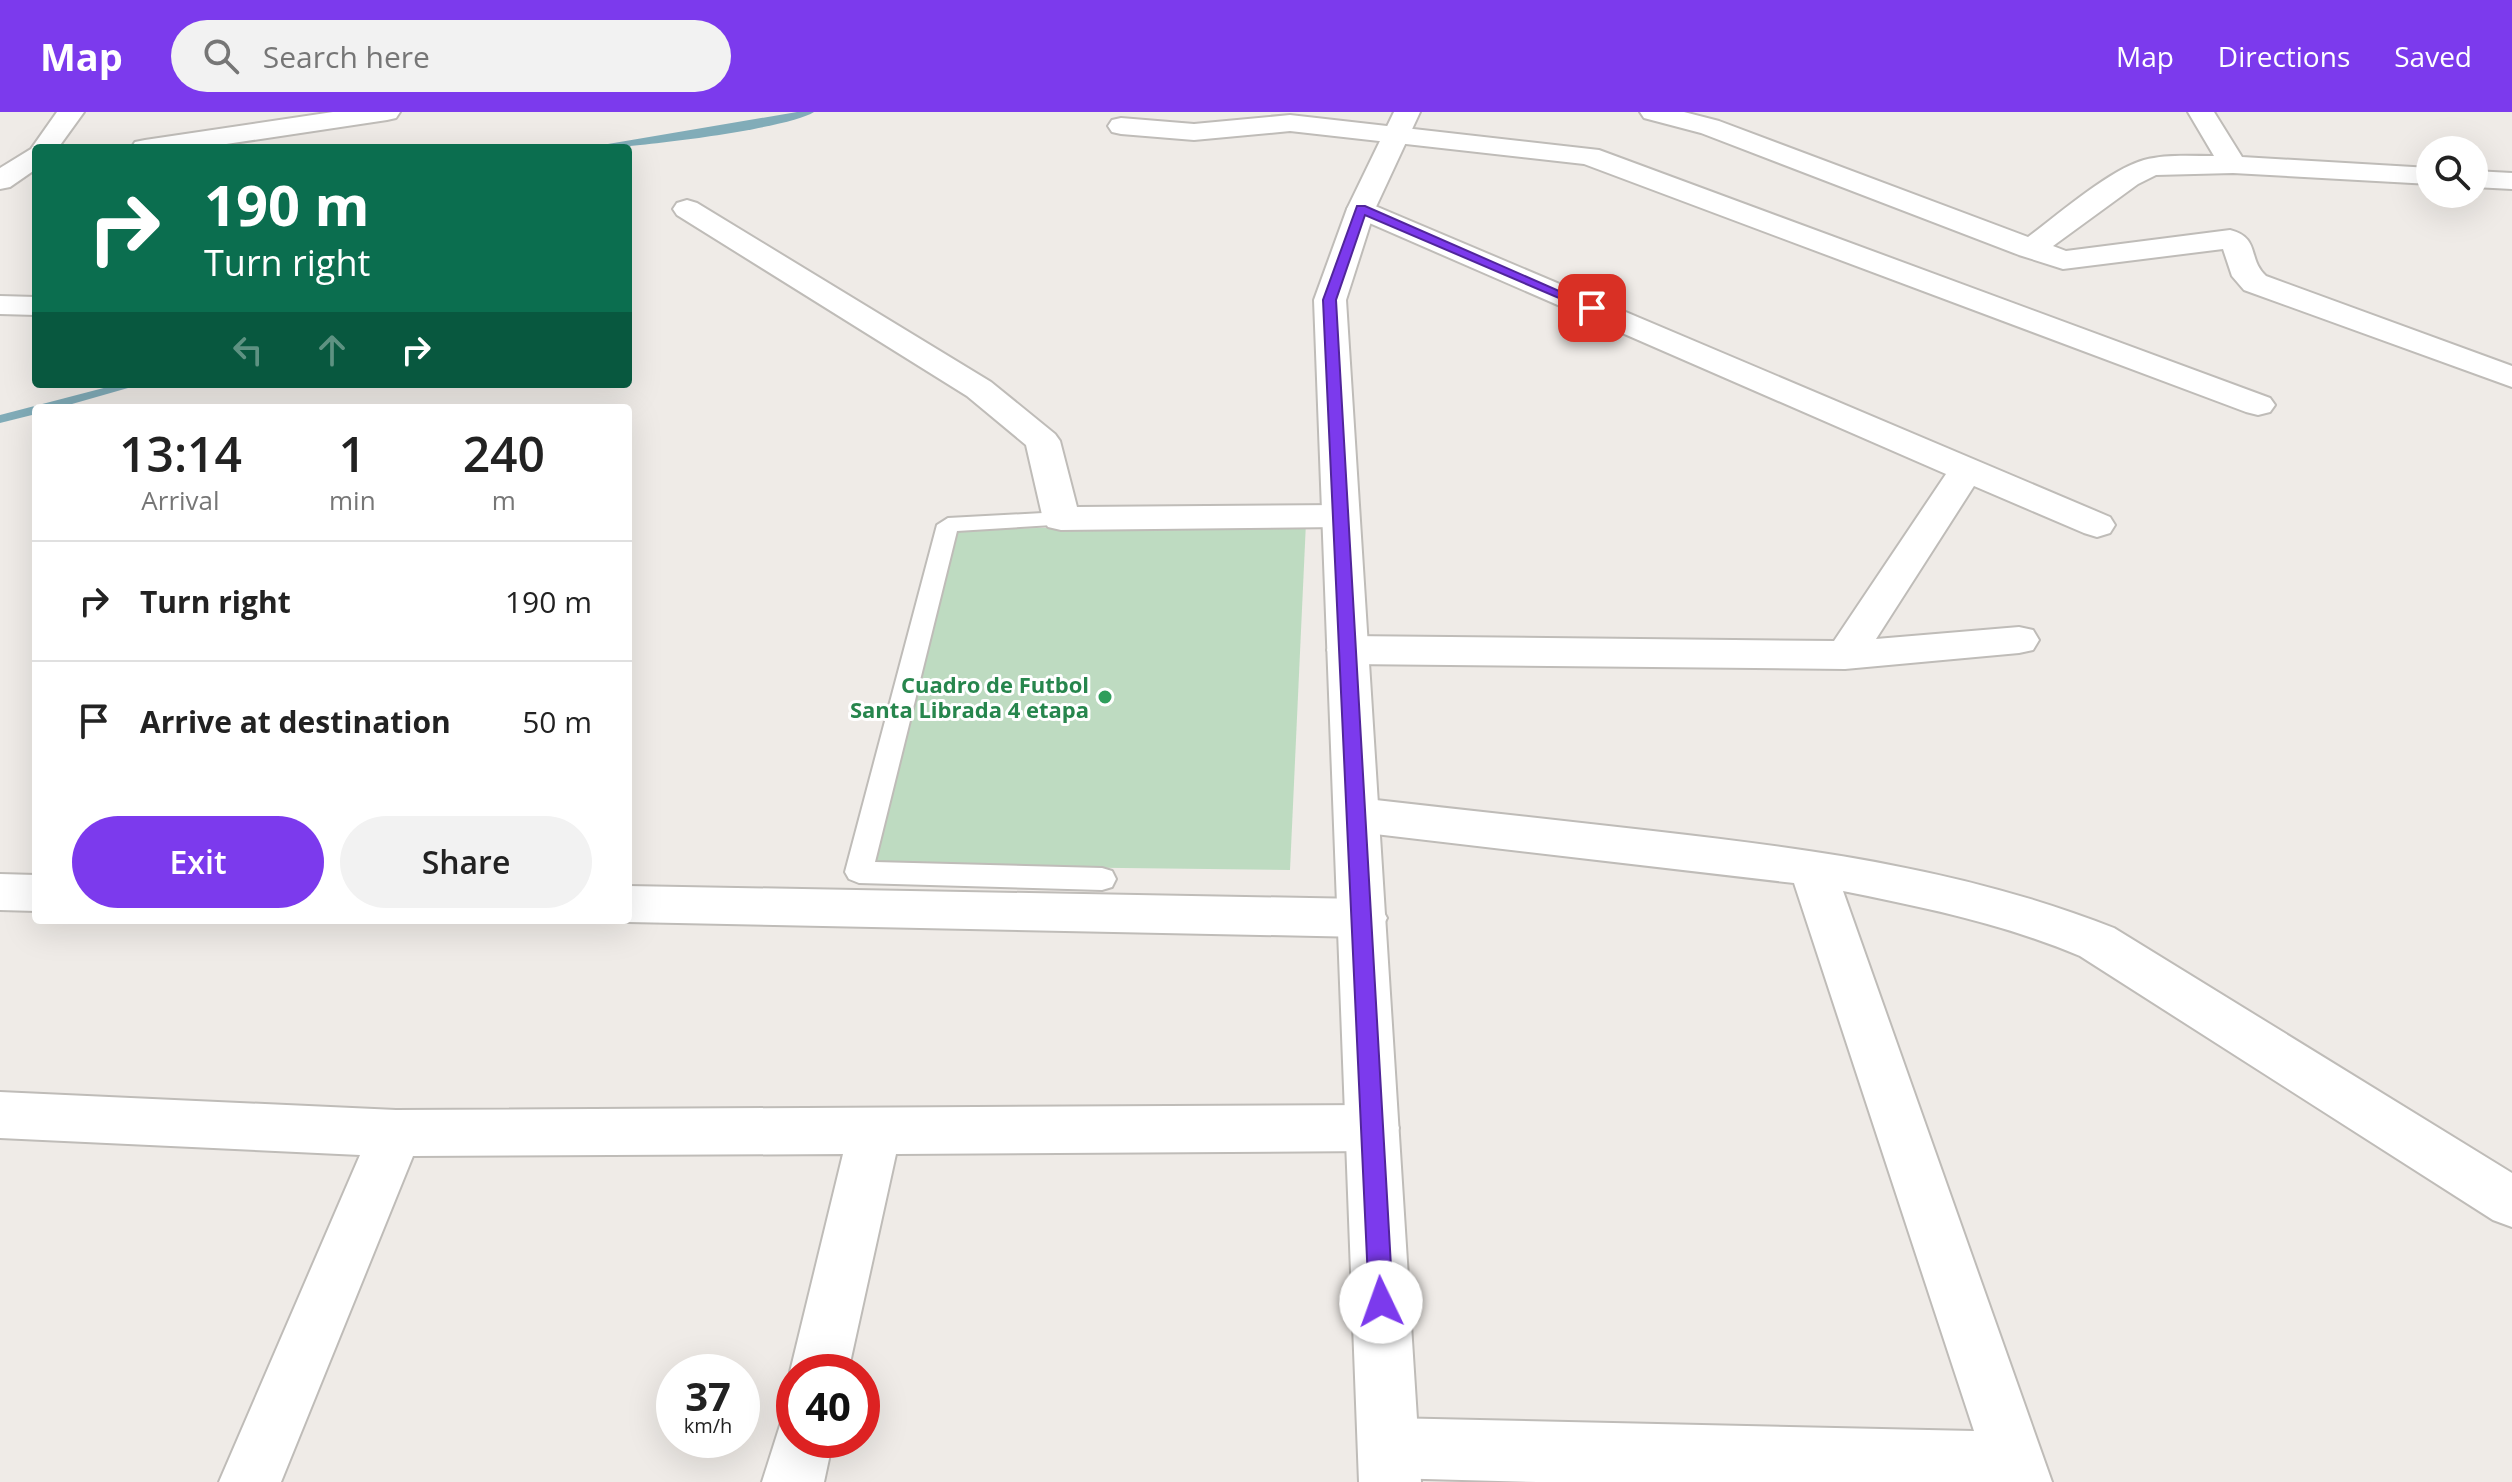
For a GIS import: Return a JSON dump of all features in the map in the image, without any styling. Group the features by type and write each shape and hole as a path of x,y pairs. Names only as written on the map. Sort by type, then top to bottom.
{"street":[{"path":"46,144 71,112"},
{"path":"172,144 387,112"},
{"path":"1653,112 1710,127 2030,249 2070,260 2230,239 2235,241 2247,276 2255,283 2512,377"},
{"path":"2201,112 2233,165"},
{"path":"1121,126 1194,132 1290,123 1402,122 1589,156 2258,405"},
{"path":"1402,122 1361,209 1330,300 1389,1465 2018,1473 1812,867"},
{"path":"0,181 32,160"},
{"path":"2030,249 2128,178 2150,167 2233,165 2416,175"},
{"path":"2488,180 2512,181"},
{"path":"687,209 979,389 1043,441 1061,519 1341,516"},
{"path":"1361,209 2097,525"},
{"path":"0,305 32,306"},
{"path":"1845,655 1968,468"},
{"path":"1347,650 1845,655 2019,640"},
{"path":"1358,815 1812,867 1975,900 2035,917 2097,942 2512,1202"},
{"path":"0,892 32,893"},
{"path":"632,904 1363,918"},
{"path":"0,1115 396,1133 1373,1128"},
{"path":"823,1354 875,1130"},
{"path":"250,1482 396,1133"},
{"path":"793,1482 799,1458"}],"lane":[{"path":"1061,519 948,525 859,872 1102,879"}],"green space":[{"name":"Cuadro de Futbol Santa Librada 4 etapa","path":"1306,522 1290,870 869,865 954,530"}],"waterway":[{"path":"628,144 781,120 809,112"},
{"path":"58,404 120,388"},
{"path":"0,419 32,411"}],"place":[{"name":"Cuadro de Futbol Santa Librada 4 etapa","path":"1105,697"}],"route":[{"path":"1381,1302 1330,300 1361,209 1592,308"}]}
